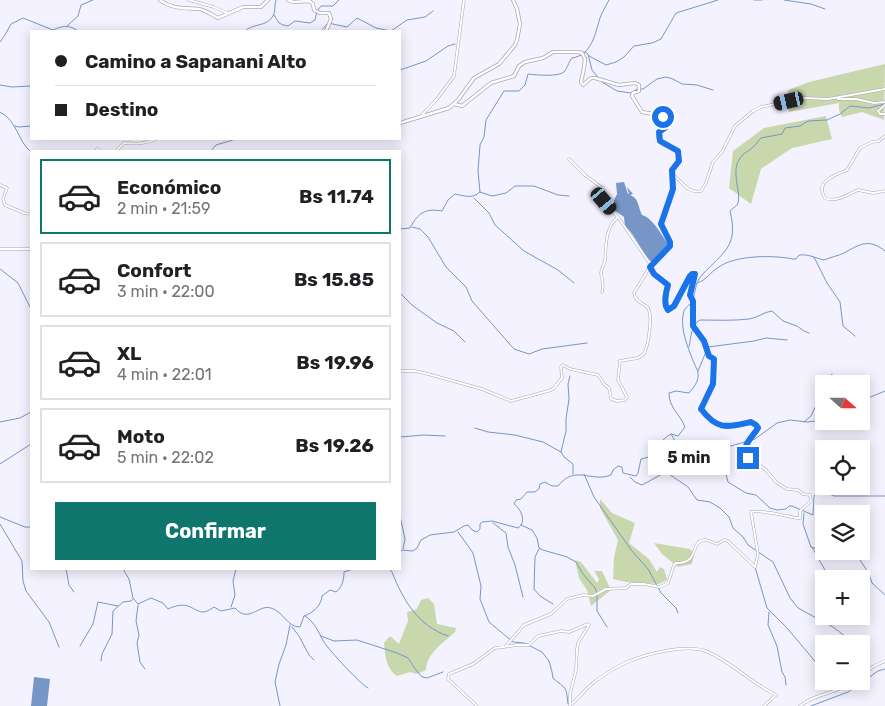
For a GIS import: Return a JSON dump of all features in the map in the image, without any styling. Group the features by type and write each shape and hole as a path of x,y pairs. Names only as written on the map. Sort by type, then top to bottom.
{"street":[{"path":"160,0 182,9 201,10 218,18 242,7 261,7 268,0"},
{"path":"189,0 227,13"},
{"path":"288,0 293,2 309,1 313,4 316,12 329,13 331,19 326,30"},
{"path":"419,117 437,99 454,76 464,0"},
{"path":"401,123 443,111 454,104 474,78 484,71 494,68 514,46 520,24 514,0"},
{"path":"401,371 415,371 453,381 511,400 543,393 553,388 562,378 561,368 563,365 570,369 598,375 608,387 611,399 617,401 625,400 627,397 618,380 620,361 641,356 646,349 650,313 647,307 636,298 634,293 651,266 670,246 670,242 661,224 673,189 672,170 679,156 678,151 663,144 658,137 659,132 666,127 666,120 659,115 642,112 632,96 633,93 639,91 639,85 619,86 591,78 583,85 581,82 584,59 582,54 578,52 553,52 543,58 522,63 518,66 514,76 491,83 464,104 459,106 454,104"},
{"path":"673,175 686,188 700,191 706,183 713,162 722,152 735,126 748,114 761,107 805,98 828,99 885,89"},
{"path":"839,97 838,99 856,99 885,104"},
{"path":"885,104 878,112 885,114"},
{"path":"885,136 880,141 872,142 860,148 847,170 836,174 824,182 821,190 825,198 830,200 852,194 858,190 873,193 885,191"},
{"path":"117,150 123,144 148,143 154,140"},
{"path":"121,150 123,144"},
{"path":"505,647 524,625 551,614 567,599 583,595 593,596 606,589 626,588 631,584 660,587 668,583 674,565 676,563 685,563 690,559 700,541 706,540 716,544 724,540 728,541 755,566 758,554 751,512 758,510 766,514 772,513 800,518 800,511 811,501 810,495 803,494 798,490 785,488 773,480 762,467 746,455 745,446 758,428 756,425 751,422 739,426 718,425 712,422 702,411 702,406 713,384 714,359 709,356 704,341 692,323 693,301 690,295 695,274 690,276 674,306 668,310 666,298 668,285 654,274 651,266 618,217 602,198 601,186 585,175 569,159"},
{"path":"0,185 7,188 3,199 4,205 30,214"},
{"path":"602,292 604,284 601,272 605,261 606,241 614,221 618,217"},
{"path":"0,249 30,249"},
{"path":"477,706 448,679 448,675 473,664 495,648 528,645 538,636 561,631 569,632 588,624 589,626 578,643 570,705 592,684 625,663 646,656 685,649 707,651 736,667 755,684 776,695 764,706"},
{"path":"870,669 885,661"},
{"path":"800,706 816,696 841,690"}],"green space":[{"path":"885,64 884,120 862,112 842,117 839,103 789,112 788,90 809,82"},
{"path":"826,116 832,139 792,148 761,169 751,204 729,188 733,151 764,128"},
{"path":"600,499 612,513 635,523 629,543 649,559 657,572 660,567 664,569 667,580 659,584 626,582 613,579 614,557 618,540 600,508"},
{"path":"654,543 690,549 694,554 692,564 678,567 662,554"},
{"path":"575,560 581,562 597,583 599,579 594,571 602,571 611,590 591,606 587,590 579,578"},
{"path":"428,598 434,604 437,624 456,628 455,632 432,654 426,670 417,674 410,672 397,676 388,665 384,643 390,636 399,644 408,621 407,612 417,609 421,600"}],"water":[{"path":"624,182 628,194 627,187 633,194 630,195 637,201 642,215 654,223 669,245 652,262 648,259 632,233 625,227 624,217 611,208 617,194 616,183"},
{"path":"34,677 50,679 47,706 31,706"}],"waterway":[{"path":"67,26 78,16 81,5 93,0"},
{"path":"246,30 270,19 274,14 276,0"},
{"path":"274,15 279,23 283,25 288,26 295,21 310,23 315,20 317,11 321,6 333,6 339,0"},
{"path":"401,229 410,228 419,215 427,211 442,211 448,200 455,194 471,196 480,192 478,171 480,145 484,137 486,120 504,91 519,91 525,85 528,74 552,75 564,72 572,58 584,53 592,43 601,16 609,0"},
{"path":"589,56 606,65 616,62 624,57 634,46 652,43 661,39 676,13 718,0"},
{"path":"754,0 762,0"},
{"path":"784,0 811,4 825,9"},
{"path":"392,30 407,20 425,17 433,11"},
{"path":"0,42 11,24 23,18 53,30"},
{"path":"322,30 328,23 347,27 357,18 376,28 386,30"},
{"path":"53,30 66,26 76,30"},
{"path":"401,70 426,61 448,46 455,44"},
{"path":"585,52 588,54 592,70 602,82 617,91 631,93 637,89 643,89 657,79 666,77 682,84 697,85 713,90"},
{"path":"0,85 12,87 30,86"},
{"path":"401,550 413,551 421,540 430,535 454,532 468,525 477,532 482,522 492,521 518,528 523,519 521,512 514,504 516,500 521,499 527,492 535,492 539,489 540,484 545,482 552,486 558,486 571,476 604,477 611,475 618,466 622,467 623,473 636,476 641,459 653,456 665,438 671,434 678,436 685,427 669,398 669,393 676,391 689,393 698,379 698,371 683,331 684,311 693,300 699,278 722,254 731,241 732,223 730,211 736,206 739,199 736,169 741,157 761,138 782,134 785,128 800,126 808,121 827,120 840,114 850,106 869,108 885,104"},
{"path":"0,112 10,120 23,143 30,151"},
{"path":"15,126 30,126"},
{"path":"212,150 216,145 233,140"},
{"path":"480,192 492,196 506,193 515,186 534,186 558,195 569,196"},
{"path":"474,198 489,213 495,225 524,251 558,270 574,283"},
{"path":"412,227 420,229 428,237 446,267 466,287 472,301 514,349 529,354 542,349 587,343"},
{"path":"697,283 726,263 744,258 776,257 796,259 799,255 803,255 824,260 864,244 874,245 885,251"},
{"path":"812,256 840,302 843,326 855,336"},
{"path":"0,269 18,283 30,307"},
{"path":"401,294 412,305 437,323 454,331 465,342"},
{"path":"689,347 693,328 700,320 749,319 772,311 783,321 809,333"},
{"path":"698,371 708,347 766,338 787,340"},
{"path":"570,376 566,431 561,452 573,464 573,474"},
{"path":"870,397 885,391"},
{"path":"804,422 811,416 815,407"},
{"path":"0,422 20,418 30,413"},
{"path":"717,455 724,448 755,439 777,423 790,420 815,421"},
{"path":"475,428 543,442 561,452"},
{"path":"671,434 675,441 692,449 717,456 724,467 728,482 746,493 756,495 770,508 777,510 792,506 813,515 814,496 817,492 834,496 885,496"},
{"path":"401,437 445,436"},
{"path":"0,464 30,445"},
{"path":"630,477 642,485 666,472 688,487 697,500 710,502 720,508 729,517 733,528 743,537 748,545 773,562 790,598 798,608 833,627 843,635"},
{"path":"584,474 594,497 632,551 648,569 661,593 676,608 678,613"},
{"path":"804,513 803,524 811,547 815,548"},
{"path":"0,517 25,527 30,527"},
{"path":"401,521 405,539 403,549"},
{"path":"493,523 506,533 508,547 515,565 523,597"},
{"path":"0,524 22,561 23,581 26,591 49,622 59,647"},
{"path":"521,525 532,530 537,538 539,548 576,562 595,588 597,593 597,611 607,627"},
{"path":"458,532 473,553 481,586 480,599 489,622 513,642 524,643 542,652 549,661 553,678 566,690 568,704"},
{"path":"812,547 825,570"},
{"path":"539,549 535,557 534,589 540,596 553,604"},
{"path":"860,560 868,572 872,583 885,595"},
{"path":"755,567 767,608 815,661"},
{"path":"66,570 69,585 74,592"},
{"path":"124,570 129,579 133,598 138,604 151,598 163,603 168,609 183,605 203,612 214,607 221,611 235,608 245,614 271,608 292,625 300,627 304,616 316,609 322,596 330,590 336,592 340,588 344,572 350,570"},
{"path":"231,607 235,595 233,581 236,570"},
{"path":"390,570 407,602 420,619 437,632 448,636"},
{"path":"101,661 102,654 112,634 113,611 123,602 133,599"},
{"path":"80,646 93,624 98,602 118,606"},
{"path":"138,605 136,621 139,635 137,643 140,662 145,669"},
{"path":"769,612 768,625 777,646 786,685"},
{"path":"305,616 314,624 332,652 368,688"},
{"path":"280,706 275,682 290,625"},
{"path":"292,627 314,660"},
{"path":"321,636 334,641 357,640 397,653 408,658 422,677 427,678 443,672"},
{"path":"811,706 848,692 878,671 885,669"}],"route":[{"path":"663,117 667,124 659,132 658,137 663,144 678,151 679,156 678,163 672,170 673,189 661,222 662,230 670,242 670,246 650,267 654,274 668,285 666,293 666,307 668,310 674,306 690,276 695,274 690,295 693,301 692,323 702,337 709,356 714,359 715,365 712,377 713,384 701,409 710,420 718,425 739,426 751,422 756,425 758,428 745,446 748,458"}]}
